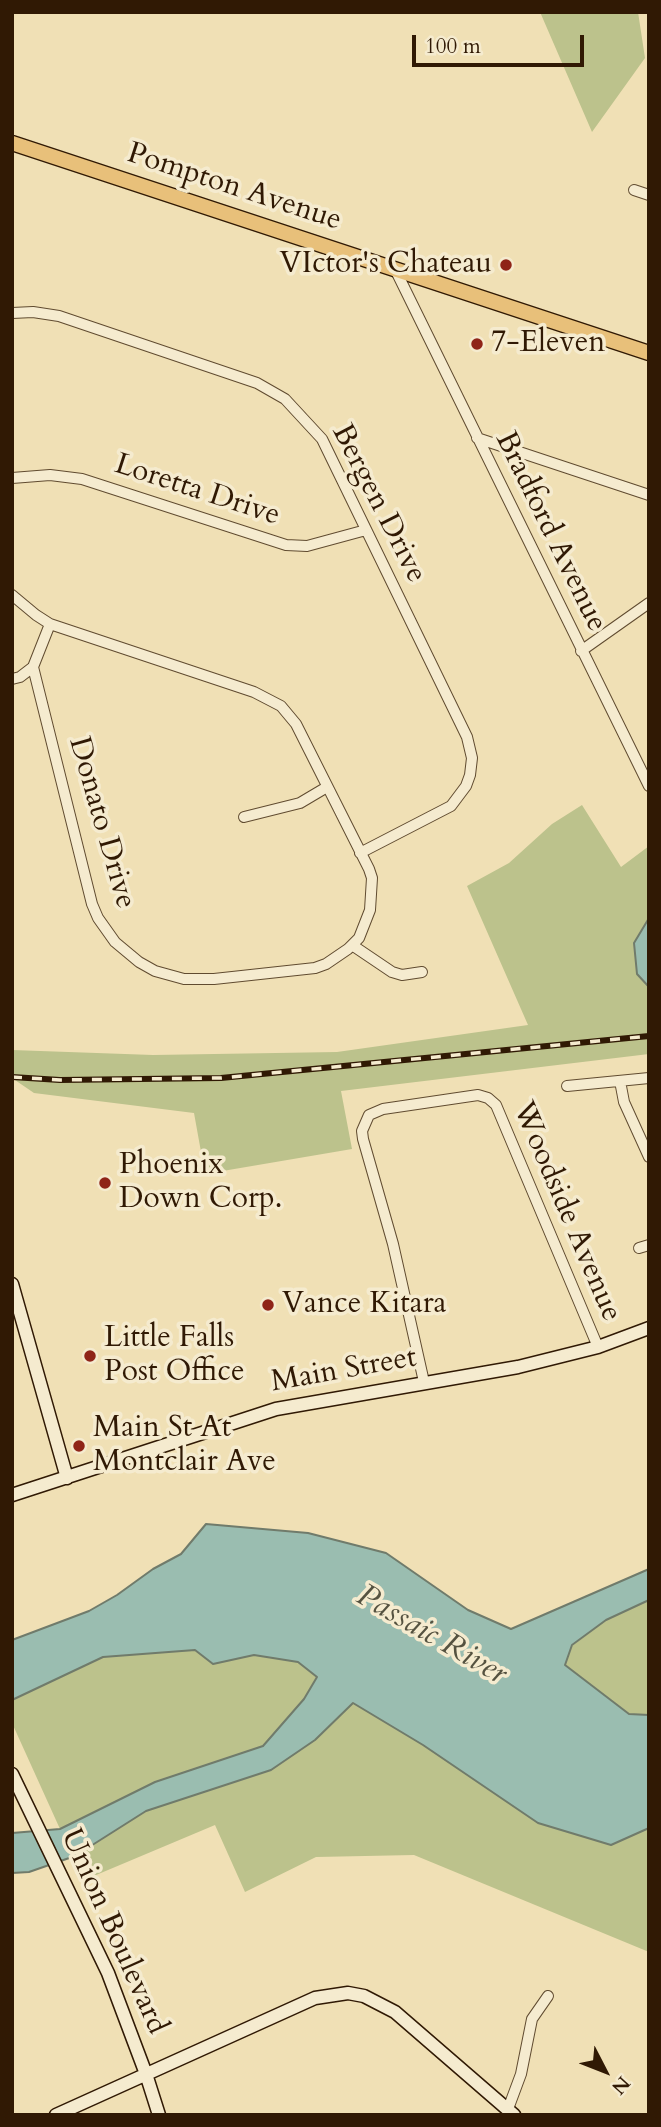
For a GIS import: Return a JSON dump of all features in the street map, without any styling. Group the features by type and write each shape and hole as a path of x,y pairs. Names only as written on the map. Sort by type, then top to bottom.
{"main road":[{"name":"Pompton Avenue","path":"12,143 649,353"},
{"path":"12,1284 67,1478"},
{"name":"Main Street","path":"12,1495 250,1415 518,1367 598,1347 649,1328"},
{"name":"Union Boulevard","path":"12,1774 108,1973 159,2115"},
{"path":"56,2115 315,1998 348,1993 363,1996 395,2012 511,2112"}],"street":[{"path":"634,190 649,195"},
{"name":"Bradford Avenue","path":"395,270 581,652 645,769 649,786"},
{"name":"Bergen Drive","path":"12,313 46,313 72,320 257,383 285,399 322,439 467,737 472,758 466,786 452,806 360,853"},
{"path":"477,438 649,495"},
{"name":"Loretta Drive","path":"12,478 50,475 82,479 286,545 307,546 366,530"},
{"name":"Donato Drive","path":"12,595 51,624 254,692 281,706 296,724 372,878 372,899 359,938 338,957 316,968 214,979 184,979 155,971 139,962 115,942 98,918 92,904 33,667"},
{"path":"581,652 649,603"},
{"path":"12,679 20,677 33,667 51,624"},
{"path":"244,817 300,803 327,787"},
{"path":"352,945 392,972 401,975 422,972"},
{"path":"567,1086 649,1078"},
{"path":"620,1081 624,1102 649,1157"},
{"name":"Woodside Avenue","path":"424,1382 393,1244 362,1131 369,1115 383,1109 478,1095 488,1098 499,1110 598,1347"},
{"path":"511,2112 532,2019 548,1996"}],"green space":[{"path":"540,12 638,12 645,58 592,132"},
{"path":"582,805 621,867 649,846 649,1054 341,1091 352,1149 205,1174 194,1113 34,1093 12,1078 12,1050 153,1055 337,1052 528,1025 467,886 509,863 552,824"},
{"path":"649,1600 649,1715 629,1714 565,1665 572,1646 606,1620"},
{"path":"195,1650 213,1664 253,1655 298,1662 317,1676 304,1699 264,1746 155,1782 60,1829 12,1723 12,1700 103,1657"},
{"path":"353,1703 423,1745 611,1845 649,1828 649,1952 414,1855 316,1857 245,1892 215,1825 89,1878 75,1856 146,1811 271,1770 315,1740"}],"water":[{"path":"649,918 649,987 637,974 634,943"},
{"name":"Passaic River","path":"206,1524 308,1533 386,1553 468,1610 511,1629 649,1569 649,1600 606,1620 572,1645 565,1665 629,1714 649,1715 649,1828 611,1845 538,1823 423,1745 353,1703 315,1740 271,1770 146,1811 75,1856 29,1872 12,1873 12,1833 60,1829 155,1782 263,1746 304,1699 317,1677 298,1662 254,1655 213,1664 195,1650 103,1657 12,1700 12,1640 89,1611 117,1595 153,1569 181,1554"}],"railway":[{"path":"12,1077 60,1080 221,1078 649,1036"}],"place":[{"name":"VIctor's Chateau","path":"506,265"},
{"name":"7-Eleven","path":"477,344"},
{"name":"Phoenix Down Corp.","path":"105,1183"},
{"name":"Vance Kitara","path":"268,1305"},
{"name":"Little Falls Post Office","path":"90,1356"},
{"name":"Main St At Montclair Ave","path":"79,1446"}]}
